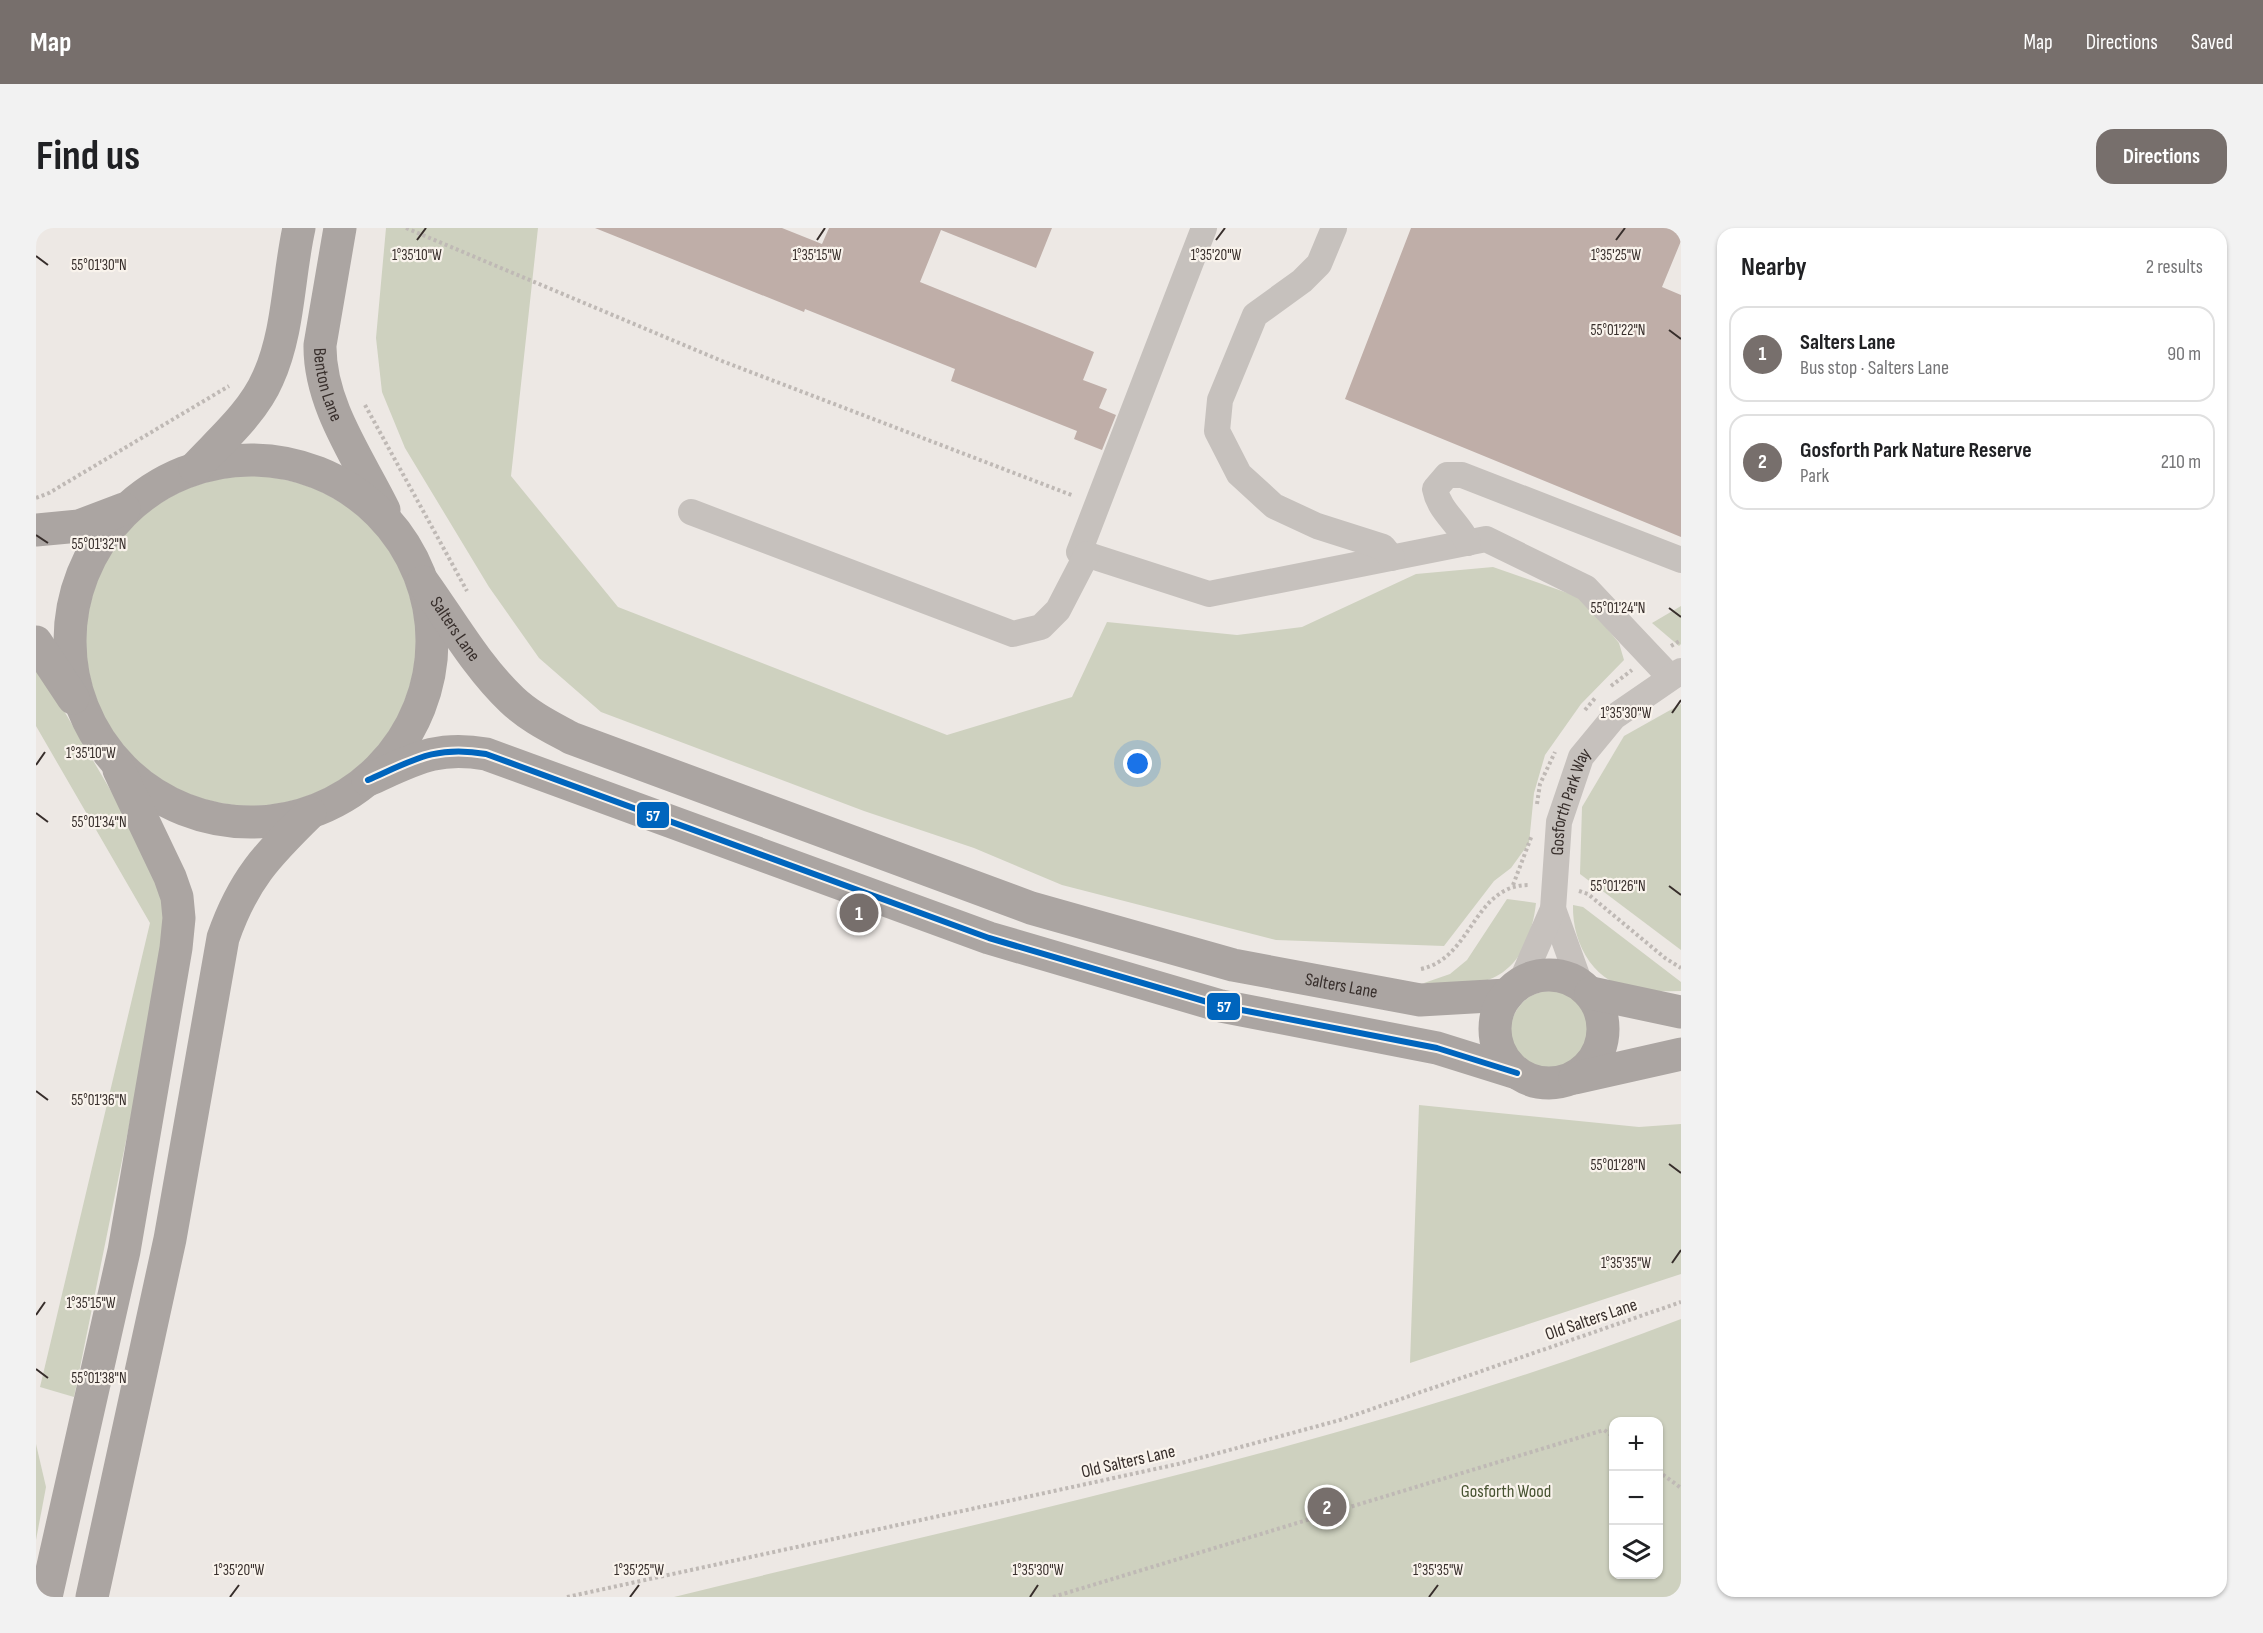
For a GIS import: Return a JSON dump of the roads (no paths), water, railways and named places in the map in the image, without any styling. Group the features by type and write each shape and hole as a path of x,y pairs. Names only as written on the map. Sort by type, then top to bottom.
{"main road":[{"path":"195,468 235,425 268,380 283,323 299,228"},
{"name":"Benton Lane","path":"340,228 320,345 320,365 335,414 393,528"},
{"path":"36,531 79,526 126,509 170,478 195,468 249,459 276,461 303,467 353,490 393,528 410,554 423,582 430,612 433,643 427,684 408,732 390,758 351,793 312,812 282,819 250,822 219,819 189,811 161,798 135,780 113,758"},
{"path":"87,719 77,693 71,664 69,636 72,608 91,554 126,509"},
{"name":"Salters Lane","path":"423,582 492,678 513,701 538,720 571,738 1031,908 1233,965 1420,1000 1514,988"},
{"path":"36,642 113,758 170,877 177,897 178,928 124,1251 46,1597"},
{"path":"368,780 420,756 444,750 486,754 989,938 1221,1006 1437,1048 1516,1073 1538,1083 1561,1083 1681,1054"},
{"path":"92,1597 170,1239 223,938 233,908 247,883 268,854 312,812"},
{"path":"1516,1073 1505,1062 1495,1040 1496,1015 1514,988 1549,974 1563,976 1585,988 1681,1011"},
{"path":"1575,1078 1591,1066 1604,1036 1603,1018 1585,988"}],"street":[{"path":"1204,228 1079,552 1209,594 1486,539 1586,588 1675,674"},
{"path":"1334,228 1319,264 1302,281 1255,315 1220,400 1217,432 1239,474 1275,506 1317,526 1383,547 1392,558"},
{"path":"1468,543 1463,532 1437,502 1435,489 1447,475 1462,475 1681,560"},
{"path":"691,512 828,565 909,592 1013,634 1041,627 1058,610 1087,554"},
{"name":"Gosforth Park Way","path":"1514,988 1553,909 1559,822 1581,757 1614,717 1675,674"},
{"name":"Gosforth Park Way","path":"1553,909 1585,988"}],"place":[{"name":"Salters Lane","path":"859,913"},
{"name":"Gosforth Park Nature Reserve","path":"1327,1507"}],"park label":[{"name":"Gosforth Wood","path":"1506,1491"}]}
